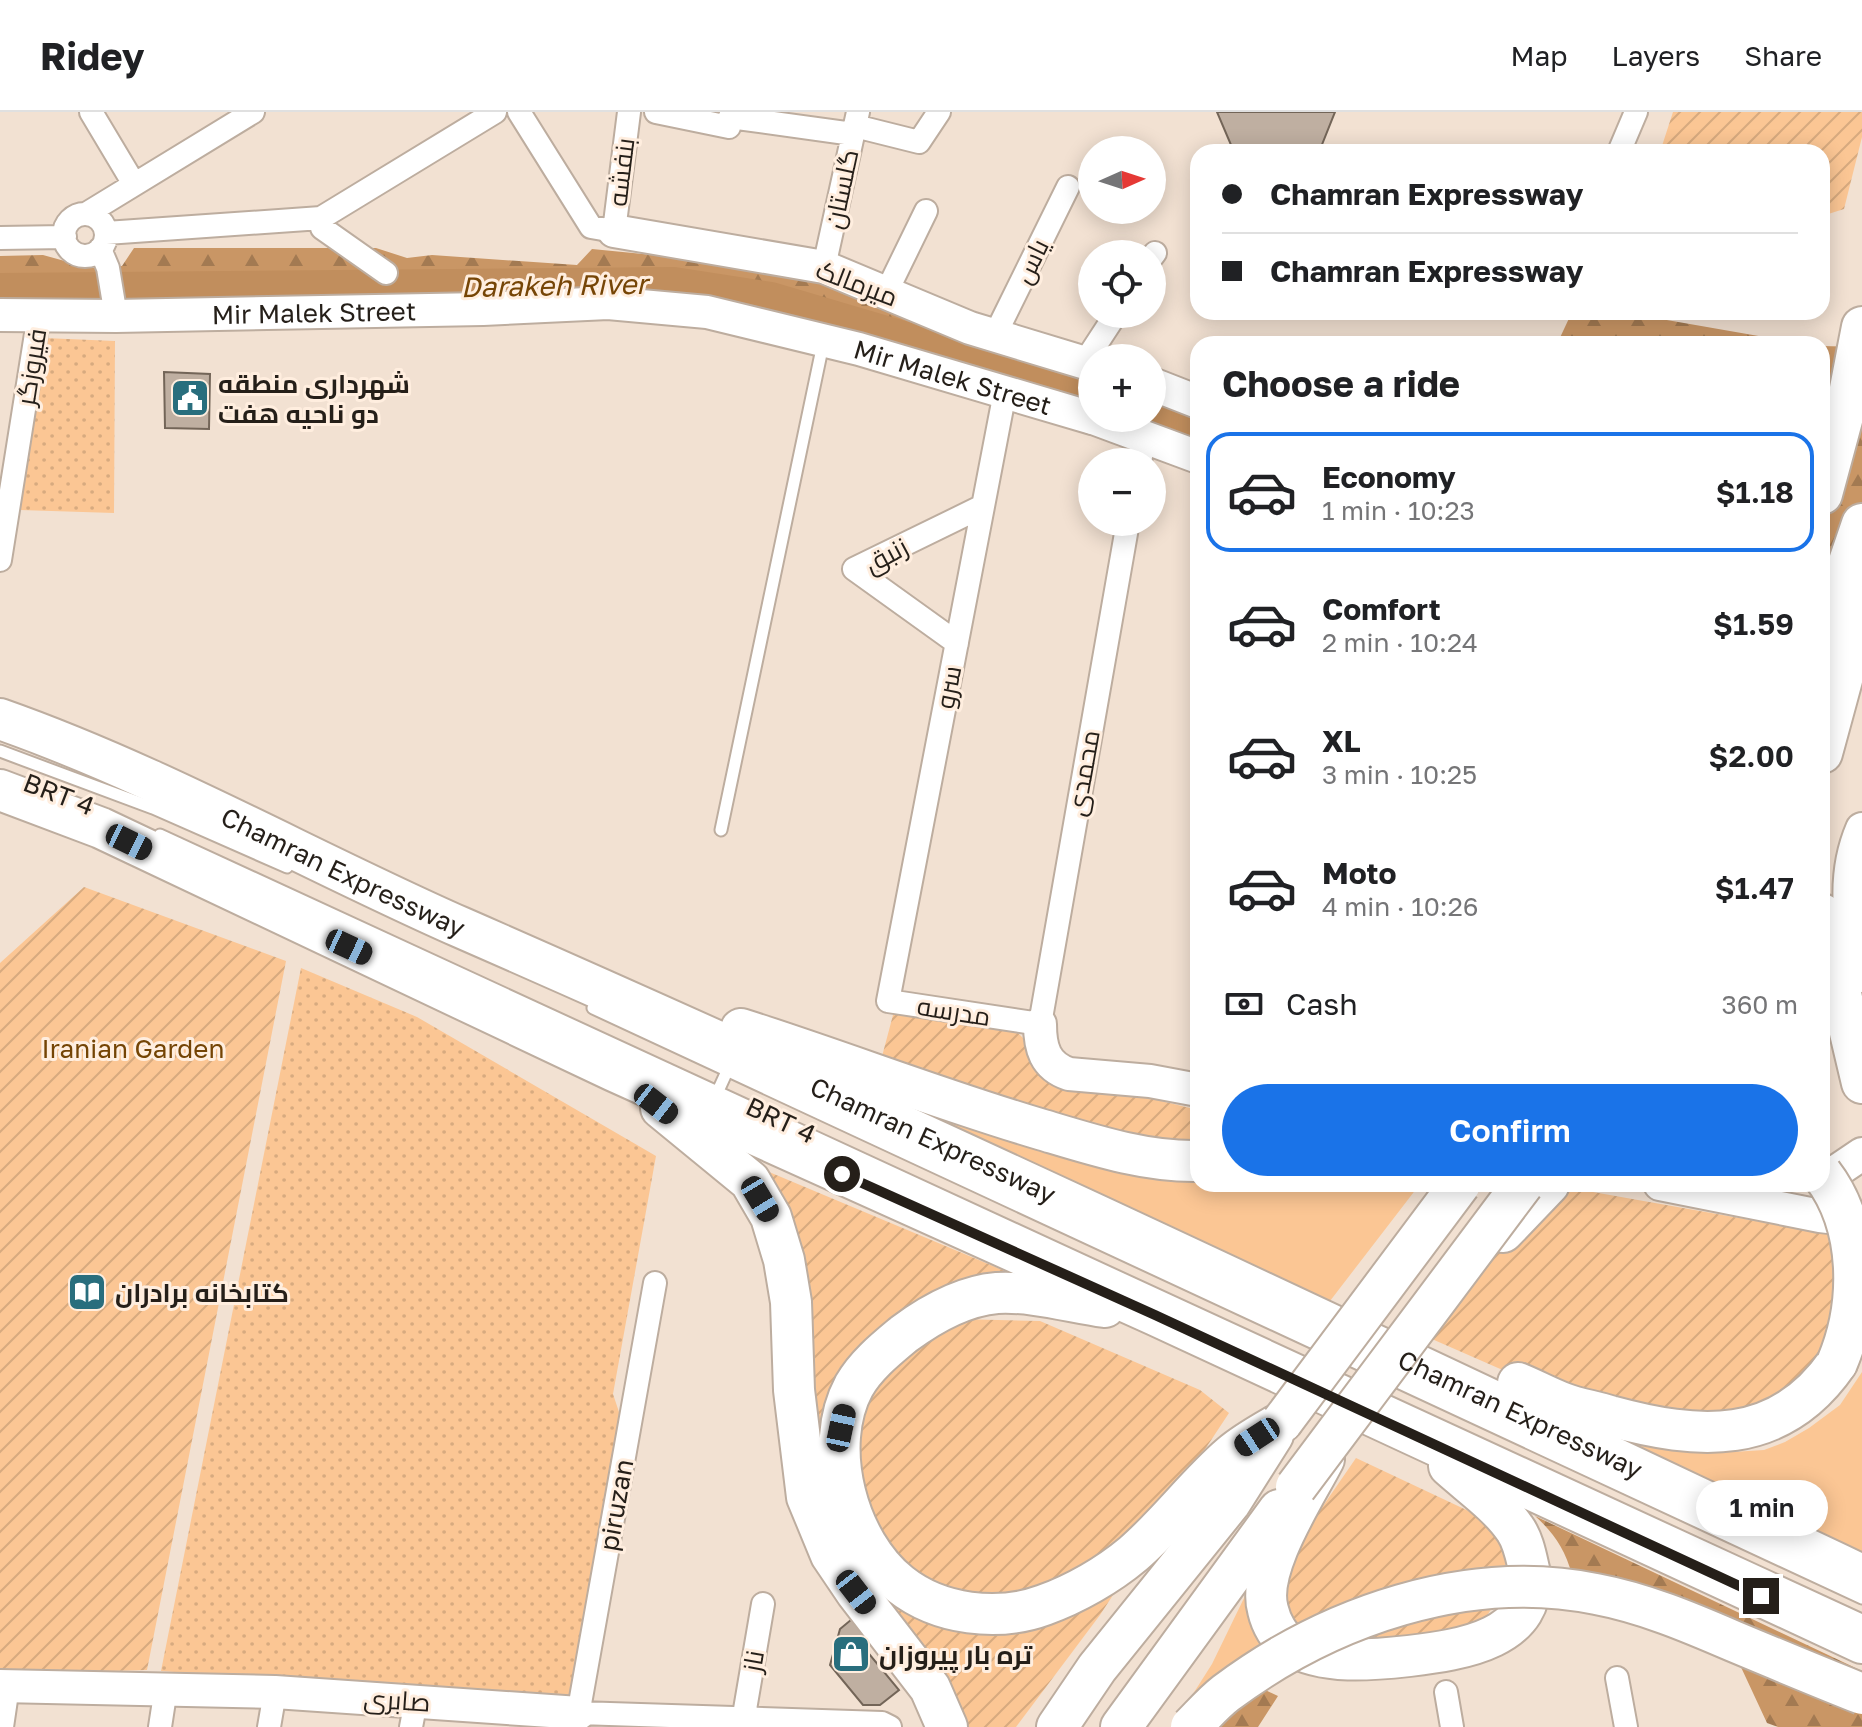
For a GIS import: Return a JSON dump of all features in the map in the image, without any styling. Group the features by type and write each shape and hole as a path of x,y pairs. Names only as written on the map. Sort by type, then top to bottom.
{"highway":[{"path":"1830,464 1849,394 1862,327"},
{"path":"1830,618 1862,524"},
{"path":"1830,724 1862,606"},
{"name":"Chamran Expressway","path":"0,719 136,774 598,998 1329,1324 1862,1575"},
{"path":"0,790 101,828 614,1071 1155,1315 1862,1643"},
{"path":"1830,948 1862,1083"},
{"path":"598,998 664,1004 1082,1142 1139,1155 1190,1161"},
{"path":"614,1071 750,1181 771,1217 784,1260 791,1302 794,1390 807,1497 831,1555 930,1688 947,1727"},
{"path":"1329,1324 1426,1341 1565,1404 1638,1424 1696,1434 1736,1432 1764,1423 1795,1405 1825,1380 1848,1344 1858,1317 1861,1264 1848,1214 1830,1186"},
{"path":"1057,1727 1097,1668 1230,1503 1282,1422 1454,1192"},
{"path":"1121,1727 1517,1192"},
{"path":"1439,1298 1541,1192"},
{"path":"1155,1315 1026,1295 984,1295 961,1301 927,1318 872,1363 854,1385 846,1404 841,1428 841,1469 848,1506 856,1525 890,1574 917,1595 949,1609 1005,1614 1040,1607 1076,1591 1133,1554 1233,1453 1282,1422"},
{"path":"1339,1430 1276,1553 1266,1596 1268,1610 1280,1638 1320,1657 1392,1658 1444,1652 1480,1643 1512,1624 1526,1607 1531,1582 1526,1555 1515,1529 1492,1504 1416,1437"},
{"path":"1191,1727 1223,1695 1274,1660 1335,1628 1382,1610 1431,1597 1514,1588 1554,1588 1597,1594 1666,1613 1862,1694"}],"street":[{"path":"91,112 134,184"},
{"path":"253,112 86,214 73,218 65,230 66,243 75,253 88,255 321,218 495,112"},
{"path":"519,112 591,227 614,231"},
{"name":"بنفشه","path":"614,231 629,112"},
{"path":"656,112 729,127 730,117 856,124 919,142 939,112"},
{"path":"1622,144 1636,112"},
{"name":"گلستان","path":"824,267 856,124"},
{"name":"یاس","path":"995,335 1068,187"},
{"path":"886,293 926,211"},
{"path":"86,214 102,222 114,308"},
{"path":"321,218 322,228 386,273"},
{"name":"میرمالک","path":"614,231 824,267 995,335 1078,361"},
{"path":"0,238 65,237"},
{"name":"Mir Malek Street","path":"0,315 114,308 483,309 608,303 707,312 824,340 1078,414"},
{"name":"فیروزگر","path":"0,560 39,315"},
{"path":"1166,387 1190,392"},
{"name":"سرو","path":"890,982 1005,392"},
{"name":"Mir Malek Street","path":"1115,432 1140,448"},
{"name":"Mir Malek Street","path":"1166,452 1190,456"},
{"name":"زنبق","path":"957,643 854,569 983,506"},
{"name":"محمدی","path":"1040,1024 1126,536"},
{"path":"1862,829 1848,886 1851,928 1862,976"},
{"name":"مدرسه","path":"890,982 888,1001 1040,1024"},
{"path":"1040,1024 1043,1054 1058,1070 1069,1074 1150,1081 1190,1088"},
{"path":"1830,1176 1862,1154"},
{"path":"1705,1192 1820,1216 1860,1218"},
{"path":"1744,1199 1778,1192"},
{"path":"1808,1192 1806,1201 1810,1209 1820,1216"},
{"name":"piruzan","path":"577,1720 655,1283"},
{"name":"ناز","path":"742,1723 763,1604"},
{"path":"1617,1678 1626,1727"},
{"path":"2,1727 4,1686"},
{"name":"صابری","path":"4,1686 275,1692 413,1714 886,1725"},
{"path":"160,1727 166,1688"},
{"path":"269,1727 275,1692"},
{"path":"1446,1692 1452,1727"}],"lane":[{"path":"721,830 824,340"},
{"name":"BRT 4","path":"0,751 153,808 293,870"},
{"name":"BRT 4","path":"154,832 1862,1620"},
{"name":"BRT 4","path":"598,998 728,1069 1862,1598"},
{"path":"718,1091 728,1069"}],"green space":[{"path":"1673,112 1862,112 1862,137 1844,209 1830,213 1830,144 1663,144"},
{"path":"134,248 376,248 407,258 432,255 577,265 592,249 725,262 805,278 930,325 927,332 721,278 137,275 0,278 0,256 43,255 90,268 122,266"},
{"path":"1568,320 1667,320 1758,336 1561,336"},
{"path":"44,338 115,341 114,513 20,510"},
{"path":"1830,346 1862,347 1862,663 1830,658"},
{"name":"Iranian Garden","path":"84,887 286,961 147,1670 0,1674 0,963"},
{"path":"301,968 417,1017 656,1156 613,1394 622,1421 570,1701 161,1671"},
{"path":"899,1008 1012,1027 1029,1044 1121,1091 1190,1108 1190,1151 1173,1150 880,1064 893,1015"},
{"path":"844,1072 1190,1172 1190,1192 1414,1192 1330,1301 965,1143"},
{"path":"748,1163 1005,1271 948,1292 871,1345 832,1502 952,1618 1124,1578 1016,1727 965,1727 828,1521"},
{"path":"1542,1192 1593,1192 1840,1236 1842,1321 1814,1369 1743,1419 1573,1401 1425,1336"},
{"path":"956,1319 1040,1321 1200,1390 1229,1413 1186,1478 1125,1550 995,1606 903,1578 858,1499 856,1409 884,1364"},
{"path":"1862,1372 1862,1557 1593,1428 1646,1447 1733,1452 1764,1450 1809,1428 1840,1405"},
{"path":"1356,1458 1475,1514 1499,1543 1506,1570 1503,1584 1477,1629 1332,1651 1282,1618 1281,1567"},
{"path":"1535,1516 1862,1671 1862,1682 1572,1575 1558,1542"},
{"path":"1246,1594 1252,1611 1278,1643 1172,1727 1212,1664"},
{"path":"1733,1650 1862,1706 1862,1727 1778,1727 1767,1723"},
{"path":"1261,1688 1278,1696 1258,1727 1216,1727"}],"building":[{"path":"1217,112 1335,112 1322,144 1231,144"},
{"path":"164,372 210,374 209,429 165,428"},
{"name":"تره بار پیروزان","path":"852,1619 866,1634 860,1643 899,1690 880,1705 863,1705 830,1665 840,1629"}],"waterway":[{"name":"Darakeh River","path":"0,290 674,284 771,299 1078,390"},
{"name":"Darakeh River","path":"1166,417 1190,427"}],"place":[{"name":"شهرداری منطقه دو ناحیه هفت","path":"190,398"},
{"name":"کتابخانه برادران","path":"87,1292"},
{"name":"تره بار پیروزان","path":"851,1654"}],"route":[{"path":"842,1174 1155,1315 1761,1596"}]}
